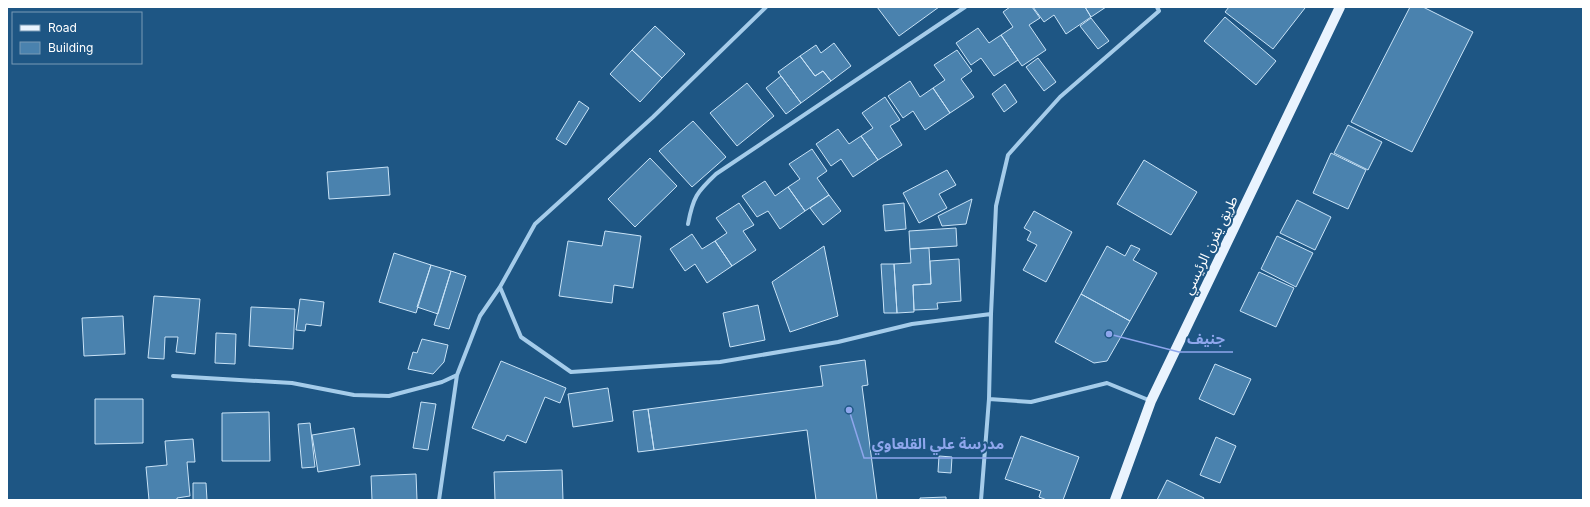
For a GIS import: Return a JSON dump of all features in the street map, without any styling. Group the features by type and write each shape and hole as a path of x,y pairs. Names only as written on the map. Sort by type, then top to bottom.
{"main road":[{"name":"طريق يفرن الرئيسي","path":"1115,500 1151,401 1340,7"}],"street":[{"path":"439,500 457,375 480,316 500,287 536,224 653,117 766,7"},
{"path":"688,224 691,205 698,191 716,174 965,7"},
{"path":"981,500 989,399 996,206 1008,155 1060,97 1158,9 1163,7"},
{"path":"500,287 521,336 571,372 720,362 838,342 912,324 991,314"},
{"path":"173,376 292,383 354,395 389,396 442,382 457,375"},
{"path":"989,399 1031,402 1107,383 1151,401"}],"building":[{"path":"877,7 939,7 899,36"},
{"path":"1010,7 1032,7 1040,18 1029,25 1046,50 1022,66 1001,35 1013,27 1003,12"},
{"path":"1033,7 1085,7 1091,17 1066,34 1054,15 1044,22"},
{"path":"1085,7 1106,7 1091,17"},
{"path":"1229,7 1305,8 1273,49 1225,12"},
{"path":"1410,7 1423,7 1473,32 1412,152 1351,122"},
{"path":"1225,17 1276,61 1256,85 1204,41"},
{"path":"1091,18 1109,41 1098,49 1080,26"},
{"path":"655,26 685,54 662,78 632,50"},
{"path":"978,28 989,43 1001,35 1018,60 994,76 981,58 971,65 956,43"},
{"path":"834,43 851,66 831,81 823,71 815,76 800,56 816,45 821,53"},
{"path":"632,50 662,78 640,102 610,74"},
{"path":"957,50 972,71 961,79 974,97 950,113 933,88 945,80 934,65"},
{"path":"800,56 815,76 823,71 831,81 801,103 778,72"},
{"path":"1038,58 1056,82 1044,91 1026,67"},
{"path":"781,76 801,103 786,114 766,88"},
{"path":"910,81 920,97 933,88 950,113 925,130 913,111 903,118 888,96"},
{"path":"747,83 774,116 737,146 710,113"},
{"path":"1005,84 1017,102 1004,112 992,94"},
{"path":"885,97 900,120 890,126 902,145 878,160 861,136 873,128 862,113"},
{"path":"579,101 589,108 566,145 556,139"},
{"path":"693,121 726,157 692,187 659,151"},
{"path":"1348,125 1382,142 1368,170 1334,153"},
{"path":"838,129 849,144 861,136 878,160 853,177 841,159 831,166 816,144"},
{"path":"812,149 827,171 817,178 829,195 805,211 788,187 800,179 789,164"},
{"path":"1331,153 1366,170 1348,209 1313,193"},
{"path":"650,158 677,186 635,227 608,199"},
{"path":"1144,160 1197,192 1171,235 1117,204"},
{"path":"388,167 390,195 329,199 327,172"},
{"path":"947,170 956,185 939,194 947,208 919,223 903,193"},
{"path":"765,181 775,196 788,187 805,211 780,229 768,211 757,217 742,196"},
{"path":"829,195 841,211 823,225 810,208"},
{"path":"972,199 966,224 942,226 938,216"},
{"path":"1297,200 1331,217 1315,250 1280,233"},
{"path":"739,203 754,225 743,231 756,250 732,266 715,241 727,233 716,218"},
{"path":"904,203 906,229 885,231 883,205"},
{"path":"1034,211 1072,232 1046,282 1023,270 1037,245 1027,240 1031,232 1024,228"},
{"path":"956,228 957,246 910,249 909,231"},
{"path":"605,231 641,236 633,288 614,285 612,303 559,296 568,241 602,246"},
{"path":"692,234 702,249 715,241 732,266 707,283 695,264 685,271 670,249"},
{"path":"1277,236 1313,253 1296,287 1261,269"},
{"path":"1131,245 1140,249 1133,260 1157,273 1130,321 1081,294 1107,246 1125,256"},
{"path":"824,246 838,316 790,332 772,282"},
{"path":"929,248 931,284 913,285 914,312 897,313 894,264 911,263 910,249"},
{"path":"394,253 431,265 416,313 379,302"},
{"path":"959,259 961,301 937,303 938,309 914,310 913,285 931,284 930,261"},
{"path":"881,264 894,264 897,313 884,313"},
{"path":"431,265 451,271 438,314 417,307"},
{"path":"451,271 466,276 449,329 434,325"},
{"path":"1259,272 1294,288 1276,327 1240,311"},
{"path":"1081,294 1130,321 1107,361 1094,363 1055,342"},
{"path":"154,296 200,299 195,354 176,352 178,337 165,337 164,359 148,358"},
{"path":"300,299 324,302 321,326 306,324 305,331 296,330"},
{"path":"758,305 765,340 730,347 723,313"},
{"path":"251,307 295,309 293,349 249,346"},
{"path":"123,316 125,354 84,356 82,318"},
{"path":"216,333 236,334 235,364 215,363"},
{"path":"422,339 448,345 444,362 433,374 408,369 413,352 417,353"},
{"path":"865,360 868,385 862,386 877,500 816,500 807,430 654,450 648,409 823,386 820,366"},
{"path":"501,361 566,388 560,403 545,397 526,443 507,435 504,441 472,428"},
{"path":"1215,364 1251,379 1234,415 1199,399"},
{"path":"608,388 613,421 573,427 568,394"},
{"path":"95,399 143,399 143,443 95,444"},
{"path":"421,402 436,404 428,450 413,448"},
{"path":"648,409 654,450 638,452 633,411"},
{"path":"269,412 270,461 222,461 222,413"},
{"path":"310,423 315,467 302,468 298,424"},
{"path":"354,428 360,465 318,472 312,435"},
{"path":"1021,436 1079,457 1063,500 1047,500 1039,497 1041,491 1005,479"},
{"path":"1216,437 1236,446 1220,483 1200,475"},
{"path":"193,439 195,462 187,462 190,496 177,498 177,500 149,500 146,467 167,465 165,441"},
{"path":"939,456 952,457 951,473 938,472"},
{"path":"562,470 563,500 495,500 494,472"},
{"path":"416,474 417,500 372,500 371,476"},
{"path":"1167,480 1204,498 1203,500 1157,500"},
{"path":"193,483 206,483 207,500 193,500"},
{"path":"946,497 946,500 920,500 920,498"}],"place":[{"name":"جنيف","path":"1109,334"},
{"name":"مدرسة علي القلعاوي","path":"849,410"}]}
